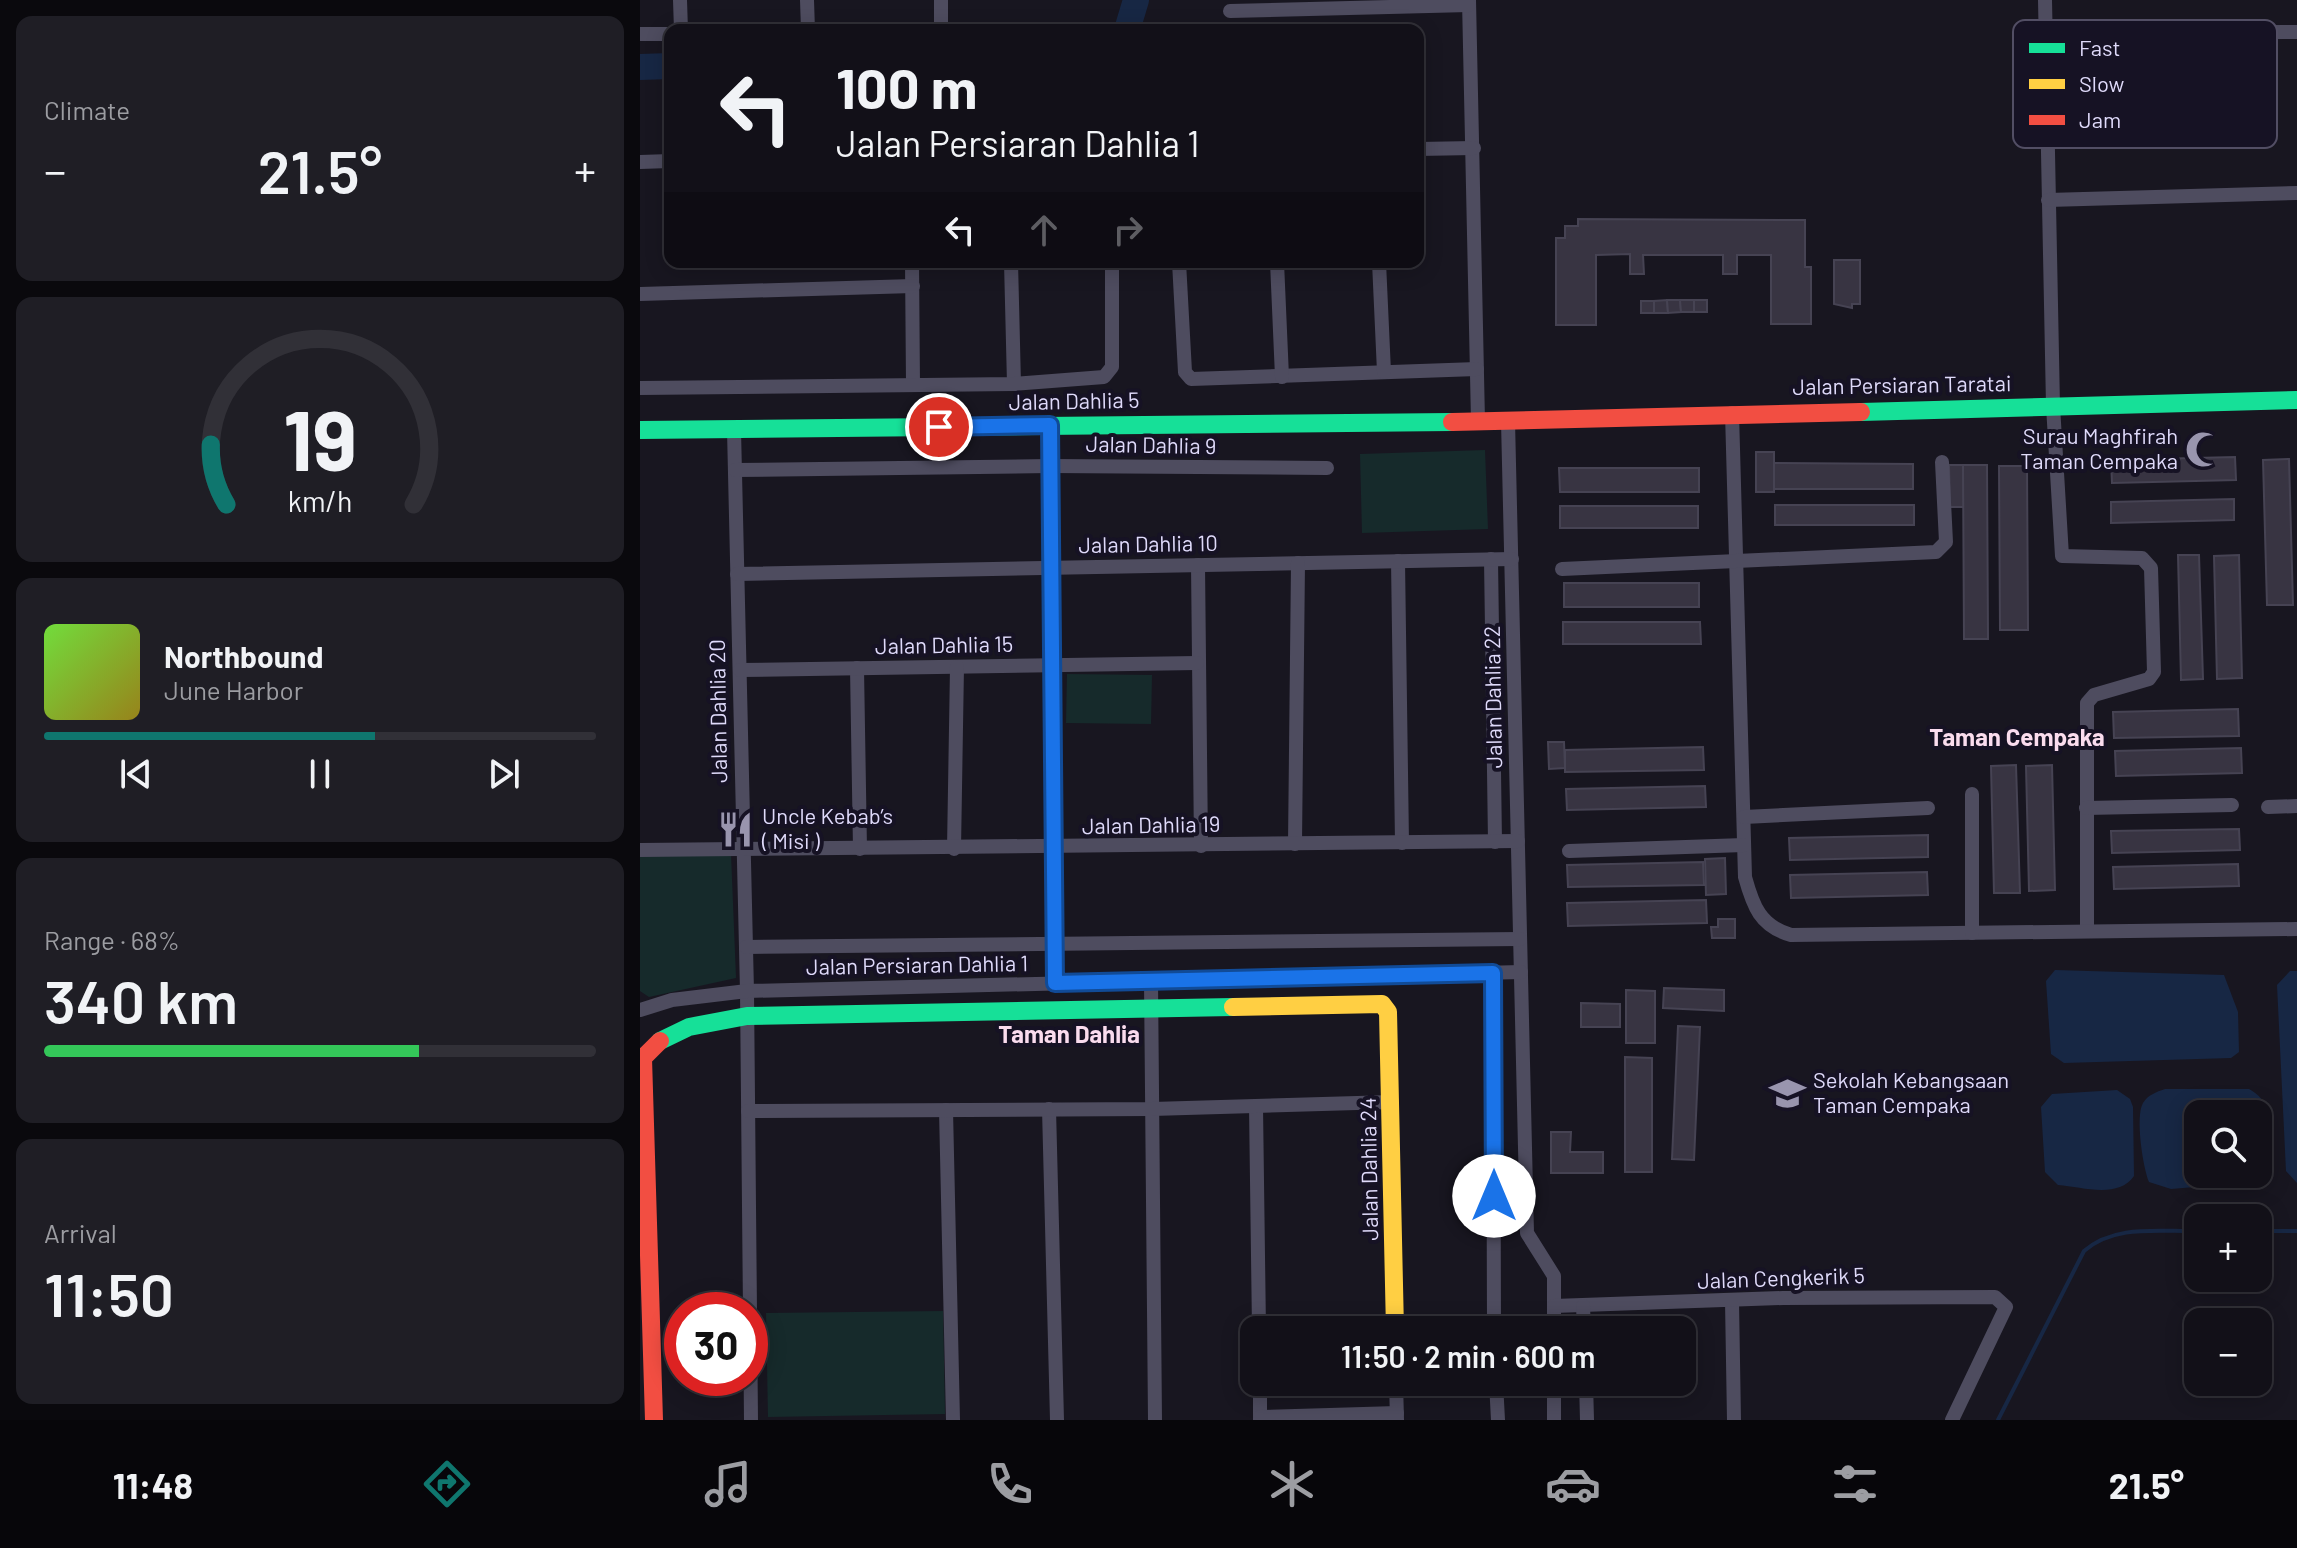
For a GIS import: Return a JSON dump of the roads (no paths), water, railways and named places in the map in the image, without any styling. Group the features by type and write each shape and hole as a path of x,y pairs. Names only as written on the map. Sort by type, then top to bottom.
{"street":[{"path":"680,0 681,24"},
{"path":"807,0 808,24"},
{"path":"941,0 941,24"},
{"path":"1230,11 1469,3 1478,421"},
{"path":"2277,32 2297,32"},
{"path":"640,34 664,34"},
{"path":"1424,149 1474,148"},
{"path":"2047,148 2053,406 2062,556 2142,558 2151,568 2154,672 2149,679 2094,695 2087,703 2087,931"},
{"path":"640,162 664,161"},
{"path":"2048,200 2297,193"},
{"path":"912,268 913,385"},
{"path":"1011,268 1014,384"},
{"name":"Jalan Dahlia 5","path":"640,388 1014,384 1104,377 1112,367 1112,268"},
{"path":"1179,268 1185,372 1191,379 1477,369"},
{"path":"1277,268 1282,377"},
{"path":"1379,268 1384,372"},
{"path":"640,294 913,286"},
{"name":"Jalan Persiaran Taratai","path":"1508,421 2297,400"},
{"path":"1732,413 1745,877 1752,904 1763,920 1778,931 1791,935 2297,929"},
{"name":"Jalan Dahlia 5","path":"640,430 1508,421"},
{"name":"Jalan Dahlia 22","path":"1508,421 1527,1233 1554,1276 1554,1306"},
{"path":"1050,425 1055,983"},
{"name":"Jalan Dahlia 20","path":"734,430 747,991 751,1420"},
{"path":"1562,569 1936,552 1946,542 1942,462"},
{"name":"Jalan Dahlia 9","path":"735,470 1050,466 1327,468"},
{"path":"1491,559 1495,842"},
{"name":"Jalan Dahlia 10","path":"737,574 1512,559"},
{"path":"1398,561 1402,843"},
{"path":"1295,844 1298,563"},
{"path":"1198,565 1201,846"},
{"name":"Jalan Dahlia 15","path":"740,670 1197,663"},
{"path":"954,849 957,667"},
{"path":"857,668 860,849"},
{"path":"1972,794 1972,933"},
{"path":"2086,808 2232,805"},
{"path":"2268,807 2297,806"},
{"path":"1744,817 1928,808"},
{"name":"Jalan Dahlia 19","path":"640,850 1518,841"},
{"path":"1569,851 1744,845"},
{"name":"Jalan Persiaran Dahlia 1","path":"746,947 1520,939"},
{"name":"Jalan Persiaran Dahlia 1","path":"640,1010 672,1000 747,991 1521,972"},
{"path":"1493,973 1494,1316"},
{"path":"1151,981 1155,1420"},
{"name":"Jalan Dahlia 24","path":"1151,1009 1387,1007 1392,1102 1395,1316"},
{"path":"654,1420 643,1058 652,1044 670,1032 747,1016 1151,1009"},
{"path":"748,1111 1152,1109 1392,1102"},
{"path":"1256,1106 1259,1316"},
{"path":"1049,1109 1057,1420"},
{"path":"946,1110 953,1420"},
{"name":"Jalan Cengkerik 5","path":"1554,1306 1995,1297 2006,1307 1952,1420"},
{"path":"1732,1301 1734,1420"},
{"path":"1554,1306 1554,1316"},
{"path":"1583,1306 1583,1316"},
{"path":"1260,1396 1260,1419 1397,1417 1396,1396"},
{"path":"1497,1396 1498,1420"},
{"path":"1554,1396 1554,1420"},
{"path":"1586,1396 1587,1420"}],"water":[{"path":"2055,970 2224,975 2238,1012 2239,1052 2231,1058 2064,1063 2051,1054 2046,981"},
{"path":"2290,971 2297,971 2297,1183 2286,1171 2277,985"},
{"path":"2165,1089 2249,1089 2262,1100 2184,1100 2184,1188 2171,1189 2149,1182 2144,1166 2141,1110 2152,1094"},
{"path":"2117,1090 2130,1099 2133,1107 2134,1176 2127,1183 2110,1189 2058,1185 2045,1172 2041,1107 2052,1094"}],"waterway":[{"path":"1129,24 1136,0"},
{"path":"640,67 664,66"},
{"path":"1998,1420 2084,1251 2096,1242 2123,1233 2184,1231"},
{"path":"2272,1231 2297,1231"}],"place":[{"name":"Surau Maghfirah Taman Cempaka","path":"2204,449"},
{"name":"Uncle Kebab’s ( Misi )","path":"736,829"},
{"name":"Sekolah Kebangsaan Taman Cempaka","path":"1787,1093"}],"district":[{"name":"Taman Cempaka","path":"2017,738"},
{"name":"Taman Dahlia","path":"1069,1035"}]}
